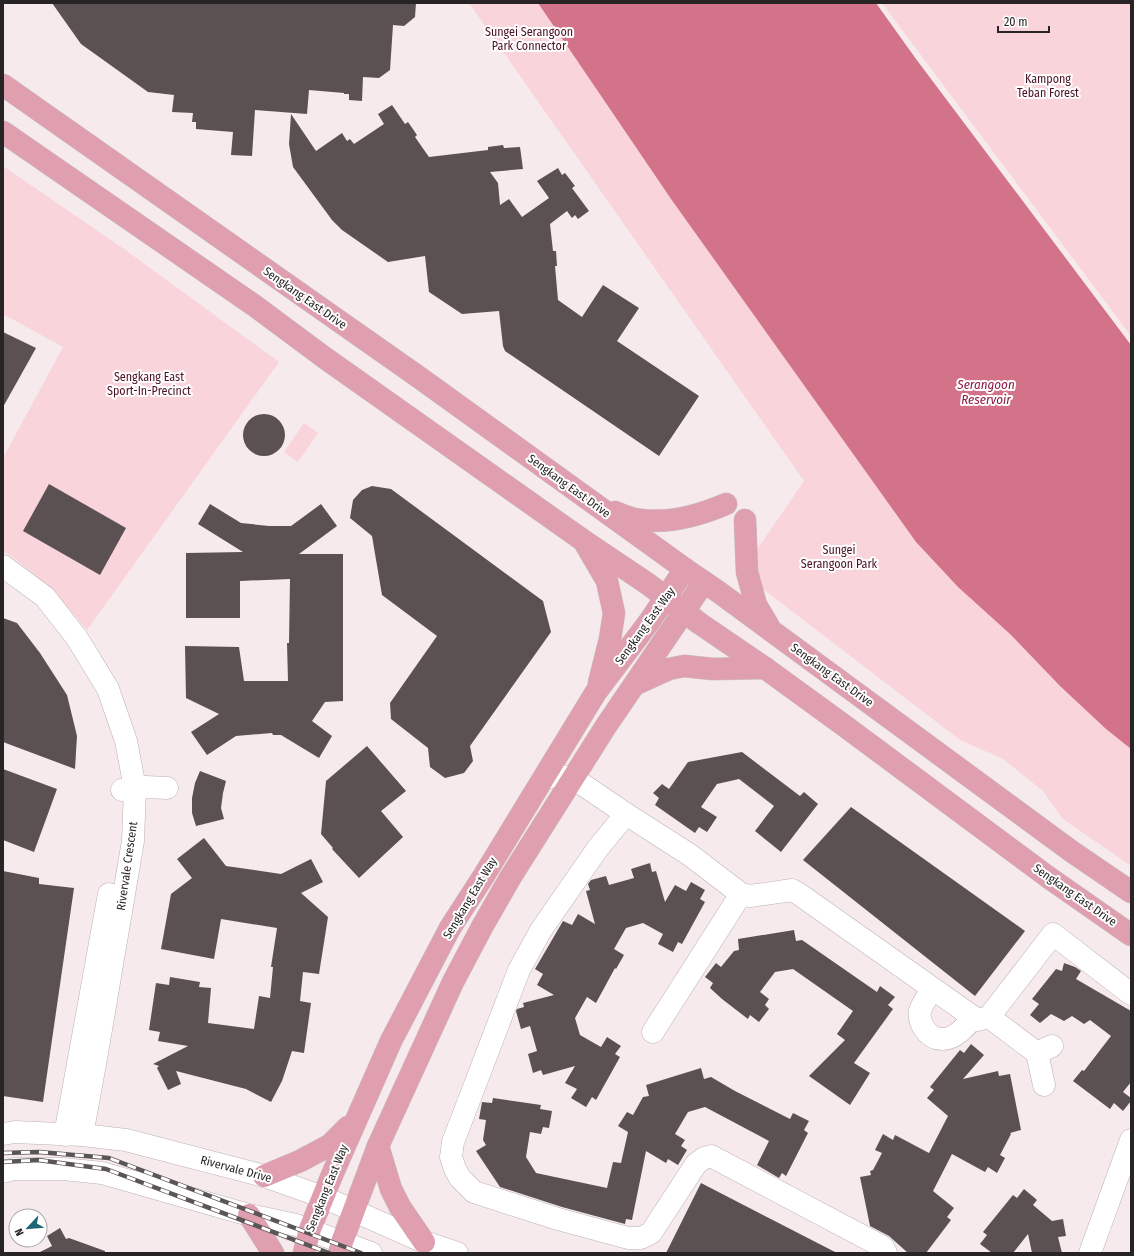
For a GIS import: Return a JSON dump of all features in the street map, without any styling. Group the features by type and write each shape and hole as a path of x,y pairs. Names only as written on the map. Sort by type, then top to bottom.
{"main road":[{"name":"Sengkang East Drive","path":"3,85 420,378 685,570 770,629 1071,851 1131,892"},
{"name":"Sengkang East Drive","path":"3,132 255,306 325,358 584,541 666,597 765,668 1048,877 1131,934"},
{"path":"600,508 636,519 661,521 705,513 726,504"},
{"path":"746,520 747,572 756,605 770,629"},
{"path":"584,541 607,581 614,612 610,639 596,692"},
{"name":"Sengkang East Way","path":"304,1253 310,1229 323,1197 391,1041 450,928 596,692 622,659 685,570"},
{"name":"Sengkang East Way","path":"340,1247 378,1146 453,982 510,878 606,726 704,582"},
{"path":"634,686 668,669 684,666 713,669 765,668"},
{"path":"264,1176 300,1161 330,1146 356,1119"},
{"path":"378,1146 391,1189 400,1207 424,1242"},
{"path":"249,1215 273,1253"}],"street":[{"name":"Rivervale Crescent","path":"3,566 45,597 72,632 108,689 110,714"},
{"name":"Rivervale Crescent","path":"3,582 36,608 68,646 126,741 128,789 133,841 123,854 74,1135"},
{"path":"542,780 556,775 573,778 690,855 741,894 750,896 792,890 799,894 933,989 981,1017 1044,1049 1044,1084"},
{"path":"128,789 146,786 167,788"},
{"path":"626,814 598,848 541,930 519,970 453,1142 451,1157 460,1178 474,1192 558,1219 628,1238 641,1238 651,1233 696,1164 704,1158 711,1156 883,1247 886,1253"},
{"path":"653,1032 741,894"},
{"path":"933,989 922,1005 920,1020 925,1030 934,1037 943,1040 953,1036 981,1017 1054,934 1131,994"},
{"name":"Rivervale Drive","path":"3,1134 15,1132 74,1135 126,1140 264,1176 323,1197 424,1242 457,1253"},
{"path":"1090,1253 1131,1140"},
{"path":"3,1172 14,1169 63,1169 102,1174 249,1215 310,1229 340,1247 371,1253"}],"green space":[{"name":"Sungei Serangoon Park","path":"469,3 538,3 671,199 916,542 958,587 1010,634 1060,686 1106,729 1131,749 1131,866 1063,819 1043,791 1003,759 960,740 746,576 758,548 804,481"},
{"name":"Kampong Teban Forest","path":"882,3 1131,3 1131,336"},
{"name":"Sengkang East Sport-In-Precinct","path":"3,166 124,249 279,362 87,630 38,577 3,551 3,458 63,347 3,314"},
{"path":"304,423 318,433 298,462 284,452"}],"water":[{"name":"Serangoon Reservoir","path":"538,3 876,3 916,59 1131,345 1131,749 1106,729 1060,686 1010,634 958,587 916,542 671,199"}],"building":[{"path":"52,3 416,3 415,17 404,26 393,25 390,70 379,78 363,77 362,101 349,100 349,94 309,90 307,114 255,110 252,156 231,155 233,132 196,129 196,122 192,122 193,113 172,112 174,95 148,92 81,44"},
{"path":"392,105 405,124 408,122 417,135 415,137 429,157 488,150 488,147 503,145 504,148 520,147 523,169 490,172 498,183 500,205 509,199 522,217 549,198 537,181 558,168 562,175 565,173 575,186 572,188 589,211 578,219 575,215 572,218 567,211 550,224 553,251 556,251 557,266 555,266 558,300 582,317 603,285 639,308 617,341 699,396 659,456 505,351 503,346 499,311 462,314 429,292 425,256 388,262 342,230 332,220 293,167 289,144 291,114 316,151 342,133 347,141 350,139 354,144 384,124 378,114"},
{"path":"3,332 36,348 3,407"},
{"path":"264,414 279,420 285,435 279,450 264,456 249,450 243,435 249,420"},
{"path":"49,484 126,528 100,575 23,531"},
{"path":"372,486 391,489 543,601 551,632 470,746 473,761 464,773 445,778 430,767 428,748 391,719 390,703 437,636 382,595 372,536 350,518 353,500 362,490"},
{"path":"210,504 241,523 269,526 291,526 321,504 337,526 299,554 343,554 343,701 325,702 312,721 332,736 319,758 281,735 273,735 272,733 236,736 207,755 191,732 219,714 186,698 185,646 239,647 244,681 288,681 287,643 289,643 290,579 240,581 240,618 186,618 186,553 243,552 198,524"},
{"path":"3,618 17,623 40,653 67,695 77,736 75,769 3,742"},
{"path":"367,746 406,791 381,811 403,837 359,878 332,849 333,848 321,834 326,781"},
{"path":"742,752 800,796 804,792 818,804 781,852 755,831 774,806 739,779 717,784 701,807 717,817 707,832 699,827 695,833 655,805 659,798 653,793 662,784 669,789 688,762"},
{"path":"3,769 57,789 34,852 3,840"},
{"path":"200,771 226,781 221,808 224,819 196,826 192,813 192,798 195,783"},
{"path":"851,807 1025,931 975,996 803,860"},
{"path":"204,838 226,866 281,874 311,859 323,882 301,893 328,917 319,974 303,972 300,1001 311,1003 304,1053 292,1051 282,1081 271,1102 246,1089 176,1071 181,1084 168,1090 157,1068 159,1066 153,1064 188,1046 158,1041 160,1032 149,1030 156,983 169,985 170,977 200,982 199,987 211,988 208,1023 254,1029 259,996 270,998 273,967 271,967 277,928 221,919 214,959 161,949 171,894 192,878 177,859"},
{"path":"650,863 652,872 656,871 665,902 675,885 686,891 691,882 705,890 700,899 705,902 682,944 678,942 673,952 658,944 663,934 643,923 626,928 614,949 624,955 616,969 615,968 596,1003 587,997 575,1018 580,1035 601,1047 607,1037 621,1046 615,1054 620,1057 596,1100 592,1097 586,1107 571,1098 577,1089 565,1083 575,1066 543,1075 541,1070 533,1073 528,1054 537,1051 530,1026 521,1029 516,1011 517,1009 524,1007 523,1003 554,995 537,985 543,974 535,969 563,921 572,925 578,914 595,924 586,891 590,890 588,884 591,880 606,876 609,885 634,878 631,869"},
{"path":"3,871 39,878 39,884 74,888 43,1102 3,1096"},
{"path":"794,930 796,941 802,940 877,992 880,986 895,997 888,1005 893,1009 854,1063 870,1073 850,1105 809,1076 845,1040 837,1034 853,1011 793,969 775,972 760,992 769,999 765,1005 769,1009 759,1022 750,1015 748,1019 722,999 710,988 713,983 705,977 716,963 721,967 734,951 739,950 738,939"},
{"path":"1064,963 1081,971 1076,979 1131,1011 1131,1082 1123,1092 1131,1098 1131,1101 1123,1111 1114,1103 1110,1109 1073,1081 1082,1070 1084,1071 1111,1036 1090,1020 1084,1024 1072,1016 1064,1021 1051,1014 1040,1023 1030,1015 1039,1004 1032,999 1056,969 1062,971"},
{"path":"971,1044 984,1055 963,1079 998,1071 999,1076 1010,1074 1021,1130 1010,1133 1011,1134 1000,1155 1005,1158 997,1173 988,1167 985,1172 952,1154 933,1191 954,1208 947,1217 951,1220 926,1253 908,1253 889,1236 870,1226 860,1177 871,1175 870,1171 873,1170 882,1153 875,1150 883,1134 893,1140 895,1135 929,1153 948,1116 927,1098 934,1090 930,1087 960,1050 964,1053"},
{"path":"701,1068 704,1079 711,1077 790,1119 793,1113 809,1121 804,1130 808,1133 786,1176 782,1173 779,1178 757,1165 769,1141 705,1107 688,1112 675,1134 685,1140 681,1146 687,1150 678,1165 668,1159 666,1163 646,1151 632,1220 626,1219 625,1224 562,1207 500,1187 476,1151 486,1145 483,1140 486,1120 479,1119 482,1102 492,1103 493,1098 541,1105 540,1109 552,1111 549,1128 543,1127 541,1134 530,1132 526,1157 536,1173 607,1188 613,1162 621,1163 628,1132 618,1126 627,1112 633,1115 643,1097 649,1096 646,1085"},
{"path":"701,1183 837,1253 666,1253"},
{"path":"1024,1189 1037,1200 1033,1205 1052,1221 1063,1219 1066,1236 1058,1237 1062,1253 1032,1253 1028,1234 1013,1253 992,1253 980,1244 987,1235 983,1232 1013,1195 1017,1198"},
{"path":"60,1228 66,1239 69,1238 105,1251 105,1253 38,1253 52,1246 48,1235"}],"railway":[{"path":"3,1153 39,1152 109,1158 361,1253"},
{"path":"3,1162 38,1160 106,1169 329,1253"}],"park label":[{"name":"Sungei Serangoon Park Connector","path":"529,39"}]}
